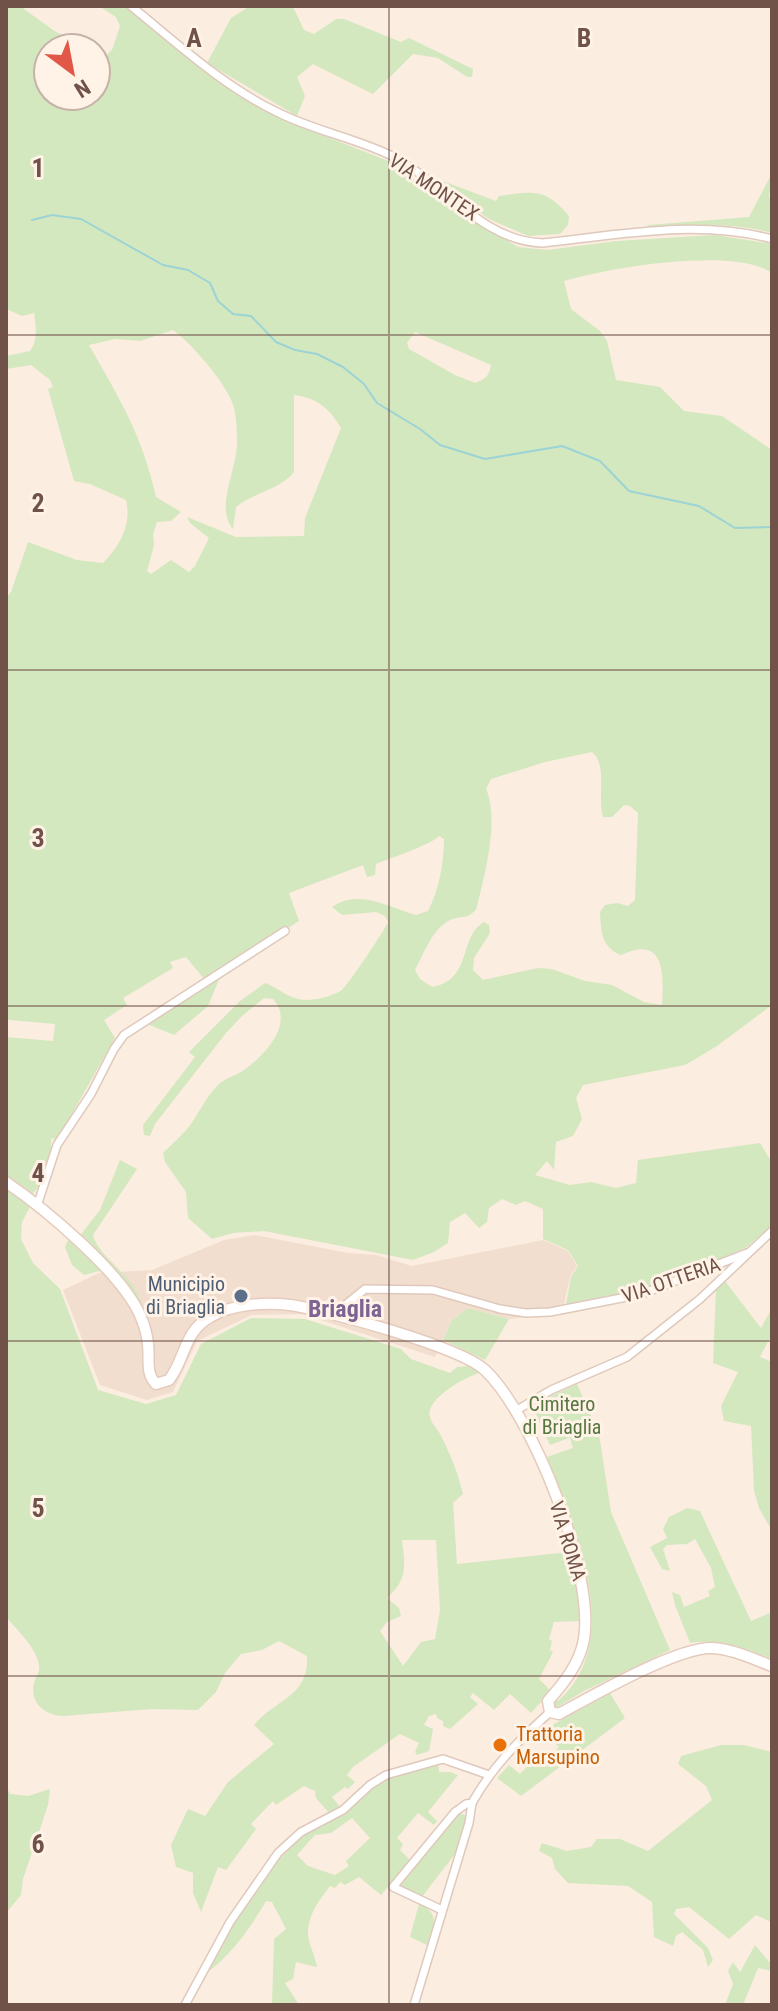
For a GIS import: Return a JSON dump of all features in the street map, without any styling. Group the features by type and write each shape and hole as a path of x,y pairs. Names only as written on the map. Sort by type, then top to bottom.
{"main road":[{"path":"6,1182 37,1206"},
{"name":"VIA ROMA","path":"37,1206 112,1273 126,1290 146,1332 149,1375 156,1384 169,1380 195,1330 218,1313 251,1306 287,1305 333,1315 466,1356 493,1379 517,1410 531,1437 571,1539 582,1586 584,1641 570,1674 548,1701 550,1712"},
{"path":"550,1712 559,1714 595,1694 696,1650 712,1648 731,1651 772,1666"}],"street":[{"name":"VIA MONTEX","path":"131,6 201,63 276,112 399,160 474,216 523,242 723,230 772,239"},
{"path":"37,1206 57,1145 91,1094 124,1035 285,931"},
{"path":"747,1253 772,1231"},
{"name":"VIA OTTERIA","path":"333,1315 365,1289 433,1290 500,1309 526,1313 550,1312 642,1294 747,1253"},
{"name":"VIA OTTERIA","path":"517,1410 551,1390 627,1357 700,1299 747,1253"},
{"name":"VIA ROMA","path":"442,1910 393,1887 455,1812 472,1803 489,1775 550,1712"},
{"path":"185,2005 230,1922 278,1853 301,1832 343,1810 386,1775 443,1759 489,1775"},
{"path":"414,2005 469,1823 472,1803"}],"shaded area":[{"path":"255,1235 348,1253 376,1255 412,1266 543,1240 568,1251 577,1266 570,1277 562,1313 509,1319 468,1308 451,1321 435,1357 302,1314 252,1315 197,1341 173,1392 147,1400 100,1385 63,1290 99,1273 152,1270 224,1240"}],"green space":[{"path":"6,6 20,6 56,32 32,32 32,112 112,112 112,50 120,26 116,17 99,6 125,6 207,73 245,97 294,124 406,170 421,187 437,193 477,223 518,247 547,250 617,241 715,235 772,244 772,273 754,265 701,260 609,270 564,281 571,309 600,331 607,341 616,380 660,387 684,411 722,416 772,450 772,1005 717,1046 685,1065 583,1085 576,1098 582,1119 573,1136 556,1142 554,1170 547,1161 535,1175 570,1185 591,1182 616,1188 636,1183 638,1160 760,1143 772,1163 772,1225 747,1247 673,1279 638,1290 566,1304 571,1277 578,1266 568,1250 543,1239 543,1209 525,1201 516,1205 502,1199 489,1208 487,1222 479,1228 465,1213 450,1222 448,1243 413,1260 264,1231 233,1233 212,1239 188,1218 186,1192 165,1162 163,1153 183,1134 218,1085 244,1070 268,1047 279,1028 279,1008 273,999 264,998 242,1016 155,1124 150,1136 144,1135 143,1125 195,1057 189,1052 240,1001 265,983 290,996 310,1000 342,990 388,922 385,916 376,912 342,915 332,907 353,899 364,899 416,915 428,911 442,867 444,839 439,836 376,864 375,875 367,877 363,865 289,893 299,921 205,980 186,957 170,962 173,968 123,998 127,1005 104,1020 115,1038 57,1140 51,1138 51,1151 38,1187 32,1195 6,1176 6,1037 53,1041 55,1024 9,1020 6,1015 6,598 11,592 28,542 77,560 103,563 123,534 127,518 126,500 90,484 74,481 48,389 53,387 50,380 31,365 6,369 6,356 30,351 34,343 34,313 22,316 6,309","holes":["173,330 206,363 228,393 234,407 237,445 226,500 228,520 233,529 236,507 282,483 294,472 294,395 322,405 341,428 305,518 304,536 236,537 187,517 209,538 195,566 189,572 171,560 151,574 147,571 157,522 171,521 181,512 156,497 137,436 89,345 115,339 140,341","415,332 491,365 488,375 475,383 409,349 407,343","592,752 600,765 603,817 612,817 624,805 638,813 635,900 628,906 617,903 605,905 600,912 603,938 609,948 621,955 635,950 654,953 662,970 662,1005 644,1002 612,985 585,981 552,969 538,968 483,980 473,970 474,958 490,933 489,925 484,922 476,929 454,976 432,987 420,979 415,970 440,927 476,910 491,832 490,802 486,789 491,779 545,762"]},
{"path":"250,6 293,7 304,30 314,34 336,19 344,19 401,42 409,38 473,69 472,77 467,77 438,58 413,54 373,94 313,64 297,77 305,96 297,116 207,63 231,18"},
{"path":"424,174 496,201 499,196 521,193 546,196 569,216 568,225 560,234 528,236 489,219"},
{"path":"770,177 772,233 725,226 647,228 648,225 749,217"},
{"path":"220,977 208,1006 174,1035 147,1024"},
{"path":"120,1160 137,1169 93,1235 103,1253 135,1289 144,1313 79,1237 100,1210"},
{"path":"6,1186 31,1205 22,1222 21,1239 33,1263 60,1289 98,1390 146,1404 176,1395 201,1344 251,1318 305,1319 401,1349 411,1359 450,1373 457,1367 470,1366 479,1373 447,1390 430,1410 463,1494 453,1503 457,1564 569,1552 577,1580 580,1621 554,1622 549,1639 553,1652 539,1679 551,1691 531,1713 510,1694 494,1710 473,1693 470,1697 478,1704 450,1729 443,1726 443,1721 436,1714 429,1716 424,1725 433,1729 429,1751 417,1755 415,1752 419,1743 400,1734 353,1767 347,1775 355,1782 332,1797 340,1807 329,1813 316,1798 315,1791 304,1786 276,1805 273,1801 251,1824 256,1829 226,1870 218,1867 201,1912 193,1893 193,1873 176,1867 171,1845 188,1809 205,1816 228,1782 274,1744 254,1725 297,1689 303,1680 307,1656 279,1641 262,1650 241,1654 225,1673 216,1692 198,1710 152,1709 63,1716 45,1711 36,1702 33,1690 39,1670 37,1658 26,1639 6,1617","holes":["402,1540 436,1540 440,1610 435,1639 421,1642 403,1666 380,1631 387,1622 401,1616 399,1608 387,1598 399,1585 404,1572"]},
{"path":"68,1240 103,1270 84,1275 72,1265 65,1247"},
{"path":"725,1281 761,1328 772,1308 772,1334 760,1357 772,1362 772,1531 759,1508 754,1491 751,1426 724,1421 721,1406 738,1372 713,1363 716,1289"},
{"path":"468,1308 509,1319 485,1360 443,1340 451,1321"},
{"name":"Cimitero di Briaglia","path":"577,1384 599,1434 611,1512 670,1650 584,1691 556,1708 552,1702 555,1699 558,1701 578,1676 589,1647 592,1615 580,1549 547,1457 573,1448 570,1438 593,1429 550,1445 532,1405"},
{"path":"687,1508 700,1511 751,1621 772,1612 772,1659 722,1643 690,1643 672,1592 680,1595 684,1607 710,1596 708,1591 715,1587 711,1568 695,1539 687,1544 667,1545 663,1549 670,1571 662,1569 650,1547 667,1538 663,1529 669,1517"},
{"path":"610,1693 625,1718 521,1796 497,1778 509,1765 520,1774 535,1758 542,1764 559,1747 545,1733 554,1724"},
{"path":"721,1745 744,1745 772,1752 772,1925 756,1915 729,1939 689,1907 676,1909 674,1914 708,1948 713,1960 708,1967 703,1950 682,1932 676,1936 673,1946 654,1937 652,1902 628,1886 568,1883 555,1869 552,1858 539,1851 542,1843 567,1851 591,1847 597,1839 620,1839 648,1851 712,1800 706,1786 678,1764 681,1756"},
{"path":"438,1763 439,1772 458,1775 428,1812 437,1821 434,1825 418,1813 397,1838 403,1844 400,1850 410,1860 381,1895 359,1877 345,1885 340,1882 335,1888 330,1886 322,1897 308,1927 317,1967 296,1962 293,1979 285,1983 299,2005 272,2005 274,1939 286,1929 272,1902 266,1901 240,1940 206,1973 228,1933 274,1865 304,1834 346,1812 388,1776","holes":["352,1818 370,1838 346,1861 349,1866 335,1875 308,1866 297,1855 315,1835 331,1833"]},
{"path":"6,1786 10,1794 28,1796 50,1789 21,1895 6,1913"},
{"path":"459,1813 467,1816 455,1854 421,1898 399,1886"},
{"path":"419,1904 431,1912 434,1921 427,1945 410,1937"},
{"path":"755,1945 772,1965 772,1971 758,1968 743,2005 725,2005 733,1984 728,1971 733,1962 740,1972"}],"waterway":[{"path":"32,220 52,215 81,219 163,265 188,270 210,283 218,301 233,314 251,316 276,342 317,354 343,367 364,384 377,403 440,445 485,459 562,446 600,461 629,491 699,506 735,528 772,527"}],"place":[{"name":"Municipio di Briaglia","path":"241,1296"},
{"name":"Trattoria Marsupino","path":"500,1745"}],"district":[{"name":"Briaglia","path":"345,1309"}]}
